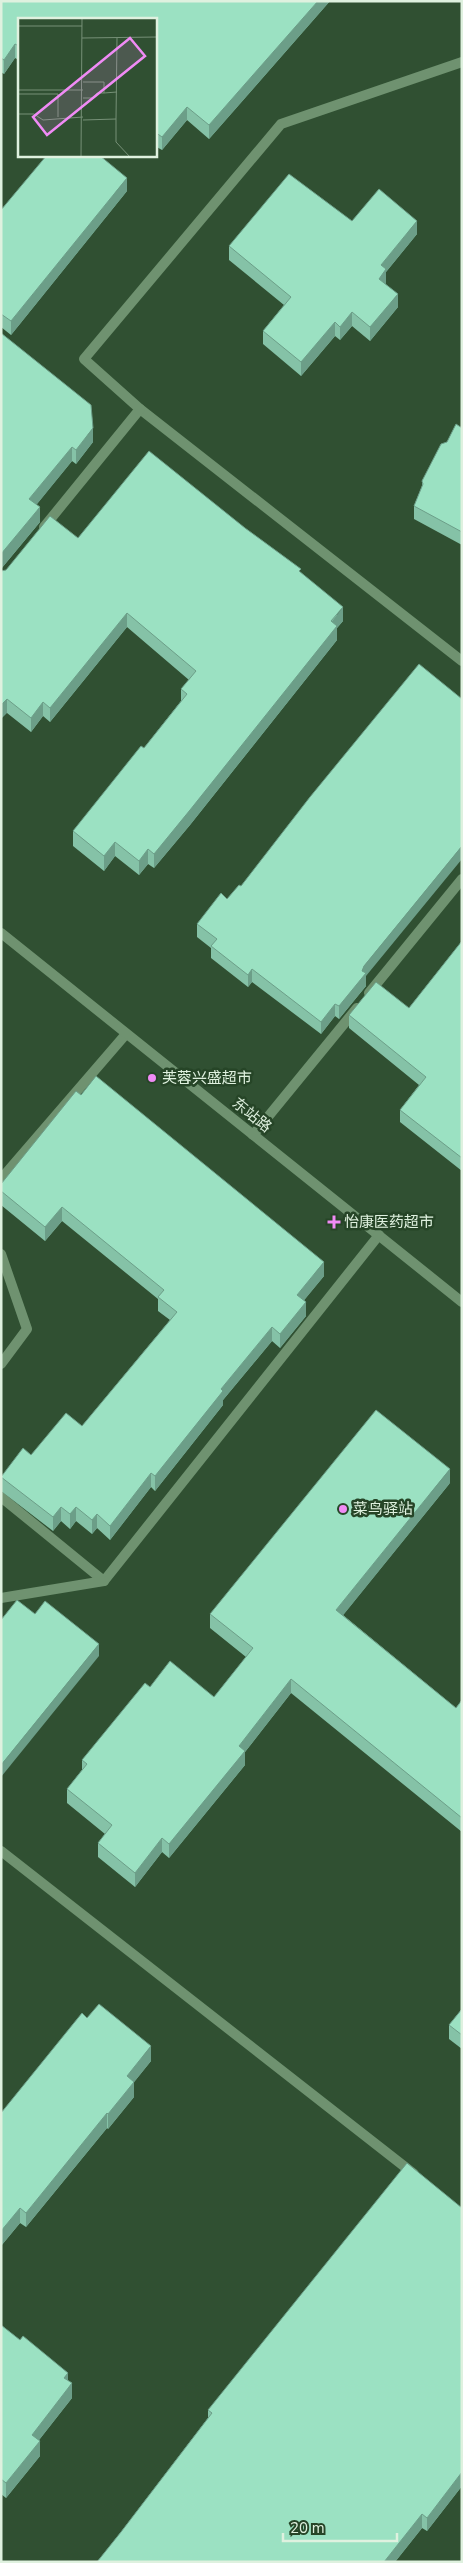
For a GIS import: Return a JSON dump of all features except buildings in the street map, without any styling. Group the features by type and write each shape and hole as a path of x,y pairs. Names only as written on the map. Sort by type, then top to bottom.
{"street":[{"path":"462,62 281,124 84,359 140,408 462,661"},
{"path":"38,536 140,408"},
{"path":"253,1136 462,879"},
{"name":"东站路","path":"1,933 462,1302"},
{"path":"1,1179 126,1034"},
{"path":"1,1598 104,1581 379,1235"},
{"path":"1,1254 28,1329 1,1364"},
{"path":"1,1497 104,1581"},
{"path":"1,1851 423,2181"}],"place":[{"name":"芙蓉兴盛超市","path":"152,1078"},
{"name":"怡康医药超市","path":"334,1222"},
{"name":"菜鸟驿站","path":"343,1509"}]}
